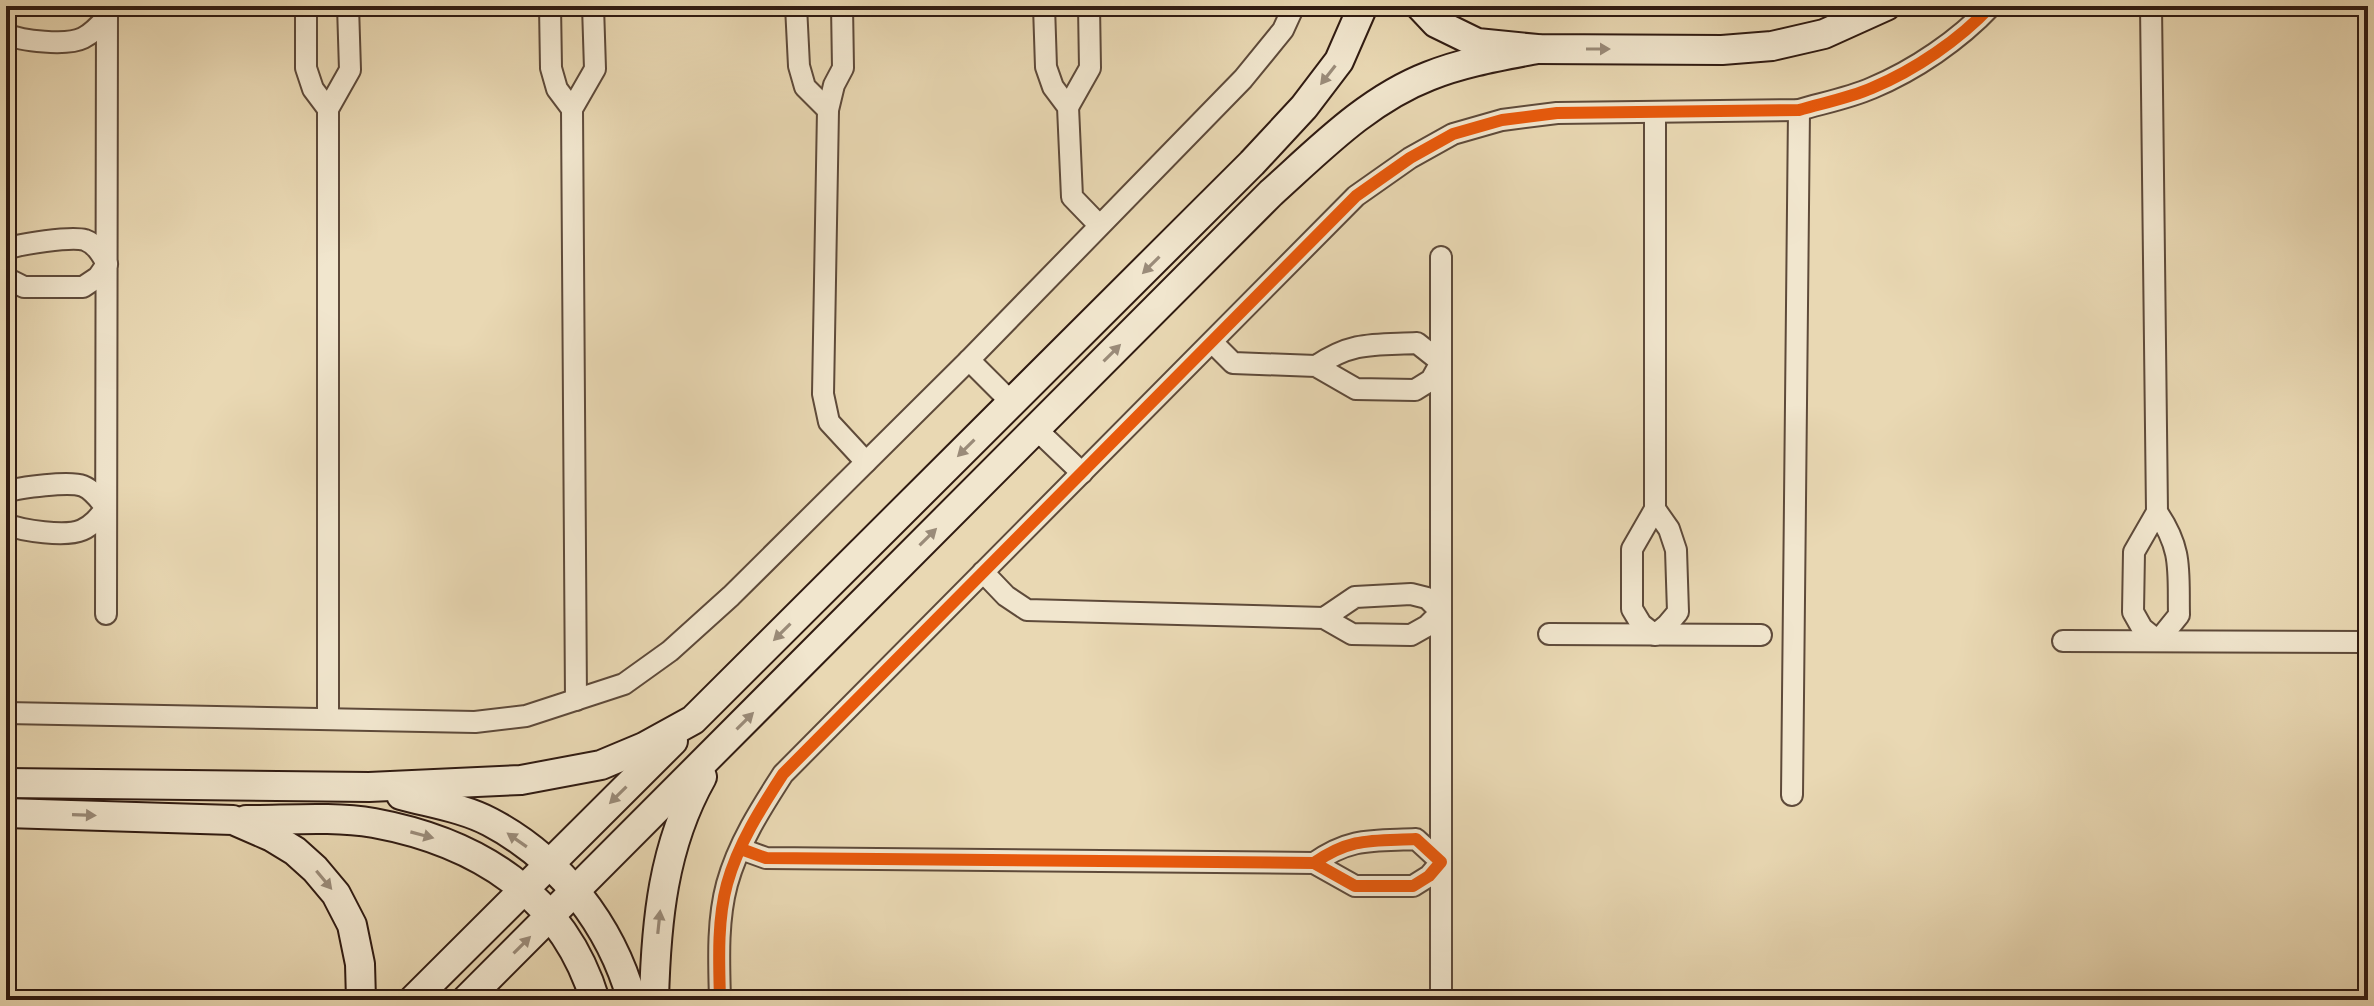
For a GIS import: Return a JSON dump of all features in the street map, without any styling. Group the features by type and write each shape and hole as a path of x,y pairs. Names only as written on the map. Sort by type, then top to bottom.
{"main road":[{"path":"413,1000 1186,230 1304,107 1339,61 1363,6"},
{"path":"1420,6 1436,23 1477,43 1537,49 1722,50 1772,46 1824,34 1886,6"},
{"path":"466,1000 1271,193 1334,136 1389,96 1428,76 1467,63 1537,49"},
{"path":"1186,230 1210,254"},
{"path":"841,573 866,599"},
{"path":"6,783 369,787 521,780 601,765 644,747 693,720"},
{"path":"654,1000 655,956 667,864 688,800 718,748"},
{"path":"369,787 489,821 549,864 591,910 623,968 632,1000"},
{"path":"6,813 372,823 415,833 494,865 525,889 551,916 573,947 595,1000"},
{"path":"233,820 295,851 336,894 352,925 360,964 361,1000"}],"street":[{"path":"306,6 306,68 313,89 328,109"},
{"path":"328,718 328,109 350,70 348,6"},
{"path":"550,6 551,68 557,89 572,109"},
{"path":"576,700 572,109 595,69 593,6"},
{"path":"796,6 799,66 805,87 828,110"},
{"path":"842,6 843,68 834,85 828,110 823,394 829,422 866,462"},
{"path":"1044,6 1046,67 1053,87 1068,107"},
{"path":"1089,6 1090,68 1068,107 1072,197 1099,225"},
{"path":"6,713 475,722 526,716 624,684 670,651 731,596 969,360 1243,79 1283,30 1294,6"},
{"path":"720,1000 719,943 727,884 756,814 783,774 1356,196 1410,158 1453,134 1502,120 1557,113 1799,110 1871,88 1900,74 1975,23 1991,6"},
{"path":"2151,6 2157,512 2134,552 2133,612 2142,628 2158,641"},
{"path":"6,34 20,41 79,41 94,31 104,10"},
{"path":"104,10 106,614"},
{"path":"1792,795 1799,110"},
{"path":"1655,113 1655,509 1632,549 1632,609 1641,624 1655,635"},
{"path":"6,249 24,243 85,240 99,250 107,264"},
{"path":"1441,257 1441,1000"},
{"path":"6,278 24,287 83,287 98,277 107,264"},
{"path":"1213,343 1233,363 1316,366 1356,389 1415,390 1431,380 1441,362"},
{"path":"1316,366 1335,353 1356,345 1417,343 1441,362"},
{"path":"969,360 1012,403"},
{"path":"1036,429 1082,473"},
{"path":"6,492 21,487 82,485 96,495 106,508"},
{"path":"6,524 21,531 80,531 95,522 106,508"},
{"path":"1655,509 1669,529 1676,550 1678,612 1655,635"},
{"path":"2157,512 2170,532 2178,553 2179,615 2158,641"},
{"path":"983,572 1006,596 1027,610 1324,618 1352,634 1411,635 1427,626 1441,612"},
{"path":"1324,618 1355,597 1411,594 1427,598 1441,612"},
{"path":"1549,634 1761,635"},
{"path":"2063,641 2368,642"},
{"path":"1314,863 1333,849 1354,842 1416,839 1441,862"},
{"path":"741,849 766,858 1314,863 1355,886 1413,886 1429,876 1441,862"}],"cycle path":[{"path":"720,1000 720,927 727,884 744,841 783,774 1356,196 1410,158 1453,134 1502,120 1557,113 1799,110 1845,98 1888,81 1920,63 1965,31 1991,6"},
{"path":"741,849 766,858 1314,863 1355,886 1413,886 1429,876 1441,862 1416,839 1351,845 1314,863"}]}
